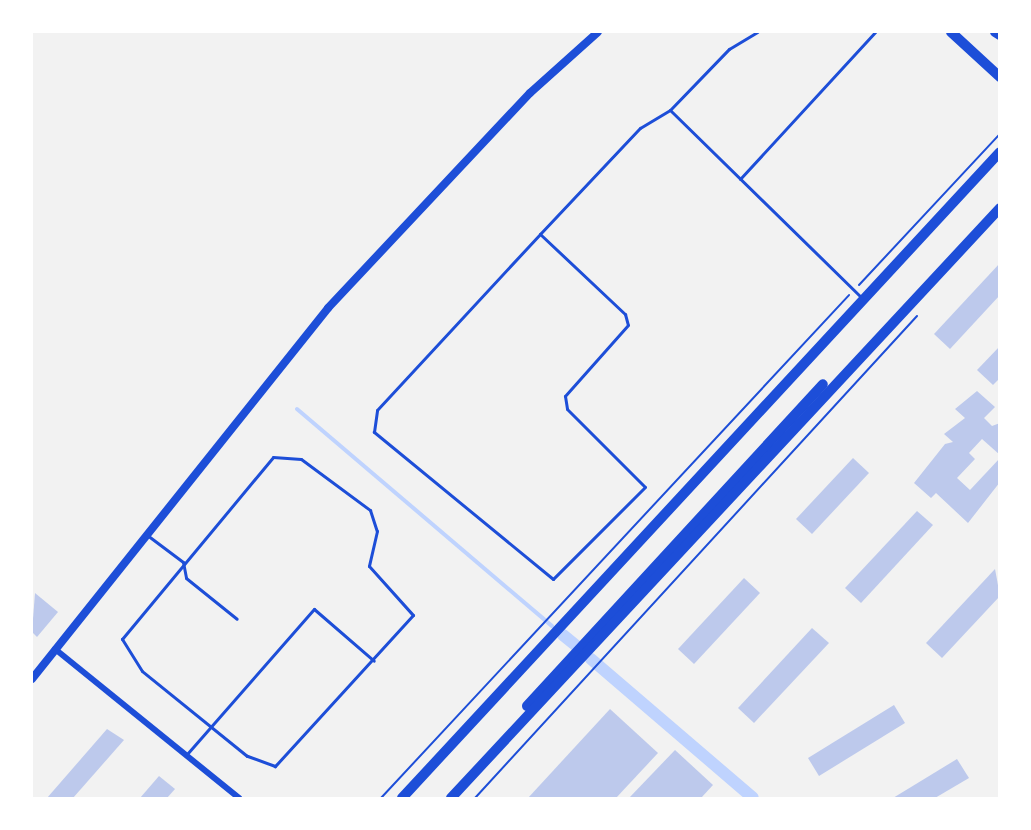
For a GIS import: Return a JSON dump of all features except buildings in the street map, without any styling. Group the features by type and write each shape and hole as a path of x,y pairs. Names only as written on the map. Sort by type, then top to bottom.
{"main road":[{"path":"951,32 999,77"},
{"path":"995,32 999,35"},
{"path":"402,798 999,152"},
{"path":"451,798 999,208"},
{"path":"446,798 597,629 823,384"}],"street":[{"path":"32,679 328,308 522,102 598,32"},
{"path":"56,650 239,798"}],"lane":[{"path":"540,234 625,314 628,325 571,385 567,409 645,487 553,579 374,432 373,421 377,410 540,234 640,128 670,110 729,49 757,32"},
{"path":"740,179 875,32"},
{"path":"670,110 863,300"},
{"path":"273,457 301,459 370,510 377,531 369,566 413,615 374,661 275,766 247,756 141,671 122,639 183,562 273,457"},
{"path":"146,534 183,562 186,578 237,619"},
{"path":"186,756 209,725 314,609 374,661"}],"path":[{"path":"381,798 999,134"},
{"path":"475,798 920,313"}],"waterway":[{"path":"297,409 552,626"},
{"path":"563,635 580,649"},
{"path":"591,659 753,798"}]}
